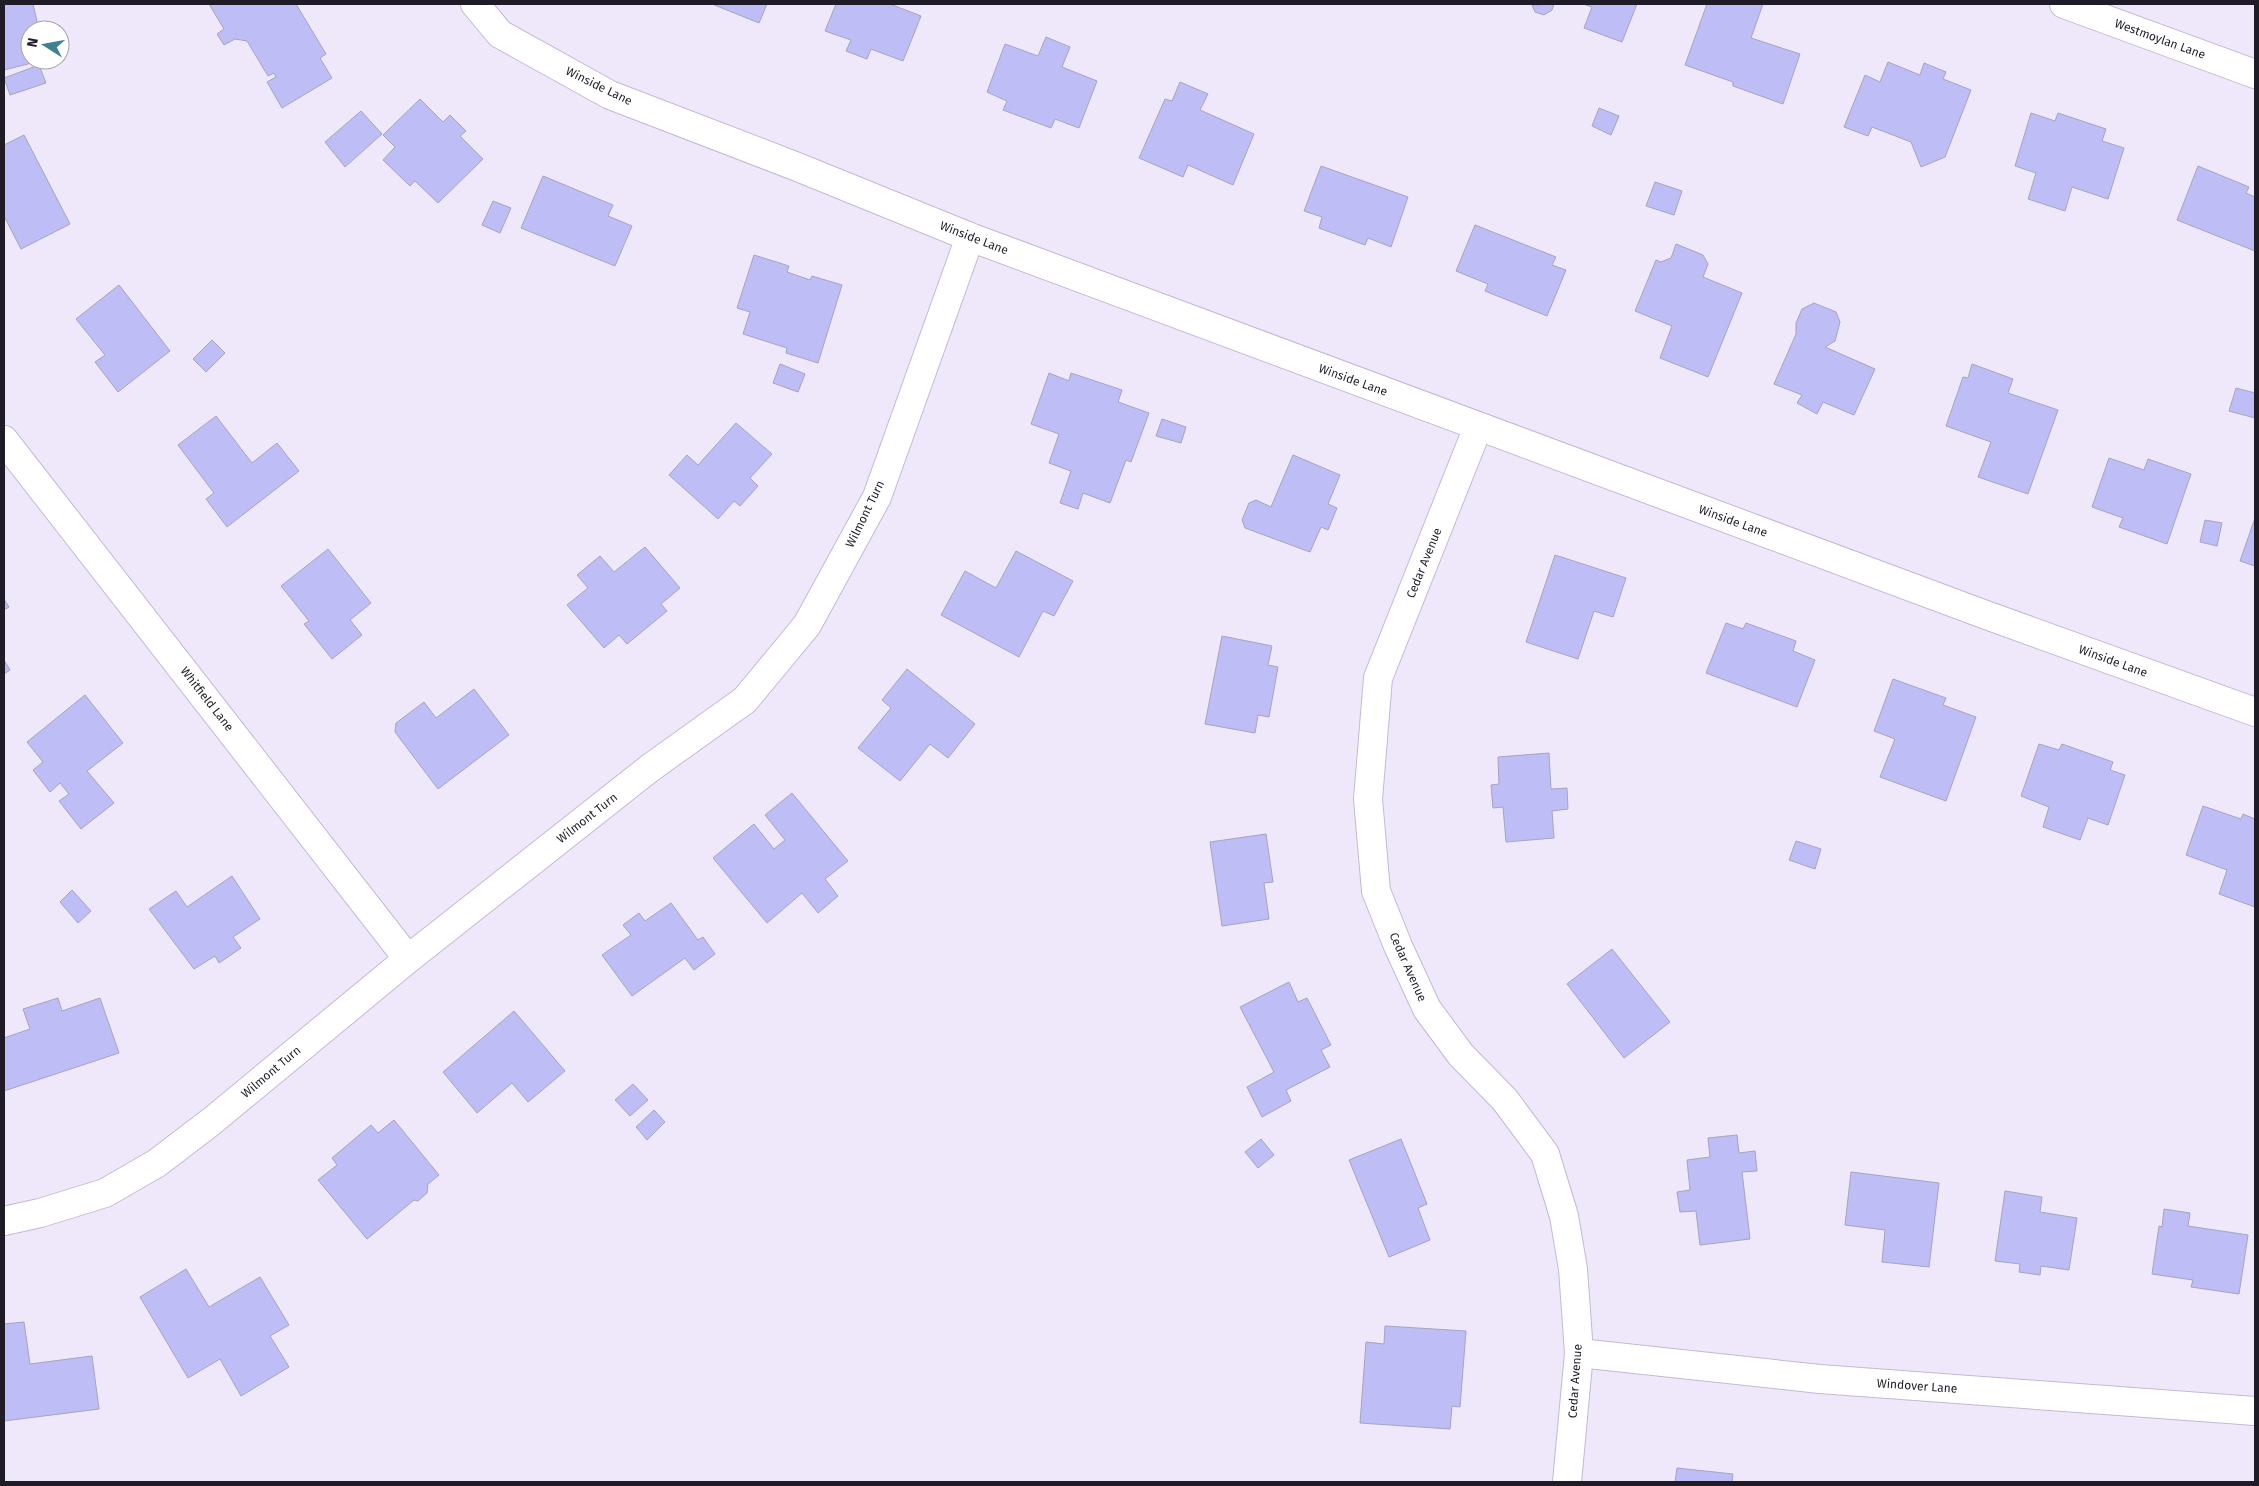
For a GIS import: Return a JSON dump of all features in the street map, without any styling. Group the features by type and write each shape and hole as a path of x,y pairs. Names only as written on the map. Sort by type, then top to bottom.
{"street":[{"name":"Winside Lane","path":"475,4 500,34 610,95 796,166 970,237 1986,615 2255,712"},
{"name":"Westmoylan Lane","path":"2064,4 2255,74"},
{"name":"Wilmont Turn","path":"4,1221 40,1213 105,1193 157,1163 220,1115 408,959 650,768 745,700 807,625 877,497 970,237"},
{"name":"Cedar Avenue","path":"1478,427 1378,678 1368,799 1376,890 1398,946 1427,1009 1461,1055 1505,1100 1545,1154 1566,1225 1573,1269 1579,1353 1567,1482"},
{"name":"Whitfield Lane","path":"4,440 408,959"},
{"name":"Windover Lane","path":"1579,1353 1820,1378 2255,1411"}],"building":[{"path":"4,4 33,4 37,20 20,20 20,66 4,70"},
{"path":"209,4 296,4 326,54 320,58 332,78 282,108 267,82 276,77 274,73 268,76 247,41 235,39 224,45 217,34 224,29"},
{"path":"712,4 767,4 759,23"},
{"path":"836,4 890,4 921,16 903,61 871,49 867,59 846,51 851,40 825,31"},
{"path":"1554,4 1552,10 1544,15 1535,12 1532,5"},
{"path":"1583,4 1637,4 1622,42 1584,28 1592,7"},
{"path":"1707,4 1763,4 1751,38 1800,54 1783,104 1733,86 1733,82 1685,65"},
{"path":"1046,37 1070,47 1062,67 1097,81 1079,128 1055,119 1051,128 1003,110 1007,101 987,92 1005,44 1038,56"},
{"path":"1888,62 1920,75 1924,63 1946,72 1943,79 1971,90 1945,157 1921,167 1911,142 1872,127 1868,136 1844,127 1865,75 1880,82"},
{"path":"26,70 41,70 46,83 10,95 4,78"},
{"path":"1180,82 1208,94 1200,110 1254,134 1233,185 1188,165 1183,177 1139,158 1165,99 1172,101"},
{"path":"420,99 443,122 450,115 466,131 460,136 483,159 438,203 415,181 410,186 383,160 395,147 383,135"},
{"path":"1599,108 1619,116 1611,135 1592,126"},
{"path":"361,111 382,134 345,167 325,142"},
{"path":"2031,113 2055,121 2058,113 2106,129 2102,141 2124,148 2108,199 2072,187 2065,211 2028,199 2036,173 2015,166"},
{"path":"24,135 70,224 21,249 4,216 4,145"},
{"path":"1321,166 1408,197 1391,247 1368,238 1365,245 1319,228 1322,217 1304,211"},
{"path":"2198,166 2249,187 2246,193 2255,197 2255,251 2177,220"},
{"path":"543,176 613,205 608,216 632,226 615,266 521,228"},
{"path":"1655,182 1682,191 1674,215 1646,206"},
{"path":"493,201 511,208 500,233 482,225"},
{"path":"1475,225 1556,257 1552,265 1566,270 1547,316 1485,291 1488,284 1456,271"},
{"path":"1676,244 1703,255 1708,264 1703,277 1742,293 1708,377 1660,358 1672,326 1635,311 1656,260 1661,262 1671,258"},
{"path":"754,255 789,266 787,272 810,280 812,276 842,285 818,363 786,353 787,348 743,334 750,312 737,308"},
{"path":"119,285 170,351 118,392 95,362 105,355 76,319"},
{"path":"1814,303 1836,312 1840,322 1835,341 1825,347 1875,369 1854,415 1823,402 1817,414 1797,403 1802,395 1774,384 1796,334 1796,323 1802,309"},
{"path":"212,340 225,353 206,372 193,359"},
{"path":"780,364 805,374 798,392 773,383"},
{"path":"1972,364 2013,379 2008,393 2058,410 2028,494 1978,477 1991,442 1946,426 1963,377 1968,378"},
{"path":"1049,373 1069,381 1071,373 1122,390 1118,402 1149,413 1131,462 1126,460 1110,503 1083,493 1078,509 1060,503 1071,471 1049,463 1059,434 1031,424"},
{"path":"2236,388 2255,393 2255,418 2229,411"},
{"path":"216,416 252,463 277,443 299,471 227,527 206,499 214,493 178,445"},
{"path":"1162,419 1186,427 1181,443 1156,436"},
{"path":"736,423 772,454 750,478 758,486 740,506 734,501 718,519 669,475 687,455 698,465"},
{"path":"1293,455 1340,475 1328,504 1337,508 1328,530 1321,527 1310,552 1245,528 1242,520 1249,503 1256,500 1271,507"},
{"path":"2109,458 2144,470 2148,459 2191,474 2167,544 2119,527 2123,518 2092,507"},
{"path":"2255,518 2255,566 2240,561"},
{"path":"2205,520 2222,523 2217,546 2200,542"},
{"path":"645,547 680,588 661,604 667,611 627,644 619,635 604,648 567,605 588,588 577,575 600,556 614,572"},
{"path":"328,549 371,603 350,620 362,635 332,659 304,624 309,621 281,586"},
{"path":"1016,551 1073,581 1054,616 1043,611 1019,657 941,615 965,571 996,588"},
{"path":"1555,555 1626,578 1613,617 1594,611 1578,659 1526,642"},
{"path":"4,599 9,607 4,610"},
{"path":"1726,623 1743,629 1746,623 1796,641 1793,651 1815,660 1797,707 1706,673"},
{"path":"1222,636 1272,646 1268,665 1278,667 1269,717 1258,715 1255,733 1205,724"},
{"path":"4,660 10,670 4,674"},
{"path":"907,669 975,724 948,758 930,744 900,781 858,748 891,708 882,700"},
{"path":"1893,679 1946,698 1943,705 1976,717 1946,801 1880,777 1895,739 1874,731"},
{"path":"474,689 509,735 438,789 395,732 396,723 424,702 436,718"},
{"path":"85,695 123,743 87,771 114,803 81,829 59,801 69,794 60,783 50,792 33,770 43,762 27,742"},
{"path":"2039,744 2059,750 2062,744 2113,762 2110,770 2125,775 2108,825 2088,818 2080,840 2043,827 2049,807 2021,796"},
{"path":"1549,753 1551,789 1567,788 1568,809 1552,811 1554,838 1506,842 1503,807 1493,808 1491,785 1499,784 1498,757"},
{"path":"792,793 848,861 825,879 838,896 818,913 802,893 767,923 713,858 754,824 774,849 785,840 765,815"},
{"path":"2203,806 2241,819 2243,814 2255,819 2255,907 2219,894 2227,870 2186,855"},
{"path":"1266,834 1273,882 1264,883 1269,919 1222,926 1210,842"},
{"path":"1796,841 1821,849 1815,869 1789,860"},
{"path":"232,876 260,919 233,937 241,948 219,963 215,956 194,969 149,909 176,891 187,907"},
{"path":"72,890 91,911 78,923 60,902"},
{"path":"671,903 698,940 703,937 715,954 694,970 685,958 632,996 602,955 631,935 623,925 639,913 645,921"},
{"path":"1612,949 1670,1022 1624,1058 1567,984"},
{"path":"1289,982 1298,1002 1307,998 1331,1045 1321,1050 1330,1067 1286,1090 1291,1101 1262,1117 1247,1087 1274,1072 1240,1007"},
{"path":"58,998 62,1011 100,998 119,1053 4,1091 4,1038 30,1029 23,1009"},
{"path":"514,1011 565,1071 528,1102 512,1083 477,1113 443,1072"},
{"path":"633,1084 648,1100 630,1116 615,1100"},
{"path":"654,1110 665,1122 647,1140 636,1127"},
{"path":"394,1120 439,1175 428,1184 427,1193 418,1201 414,1200 367,1239 318,1180 337,1165 332,1158 371,1125 378,1133"},
{"path":"1737,1135 1739,1153 1755,1151 1757,1171 1742,1172 1750,1239 1700,1245 1696,1211 1680,1212 1677,1192 1690,1190 1687,1160 1710,1157 1708,1138"},
{"path":"1261,1139 1274,1155 1258,1168 1245,1152"},
{"path":"1401,1139 1427,1204 1418,1208 1430,1240 1389,1257 1349,1160"},
{"path":"1851,1172 1939,1183 1929,1267 1882,1262 1885,1230 1845,1225"},
{"path":"2005,1191 2042,1197 2040,1212 2077,1218 2069,1270 2041,1266 2040,1275 2019,1272 2020,1264 1995,1261"},
{"path":"2164,1209 2190,1213 2188,1226 2248,1235 2239,1294 2191,1287 2193,1280 2152,1274 2159,1226 2162,1227"},
{"path":"186,1269 209,1307 260,1277 289,1325 270,1336 289,1367 241,1396 220,1359 188,1378 140,1297"},
{"path":"24,1322 30,1364 92,1356 99,1409 4,1421 4,1324"},
{"path":"1385,1326 1466,1331 1460,1407 1452,1406 1450,1429 1360,1423 1366,1342 1384,1344"},
{"path":"1677,1468 1733,1474 1732,1482 1675,1482"}]}
